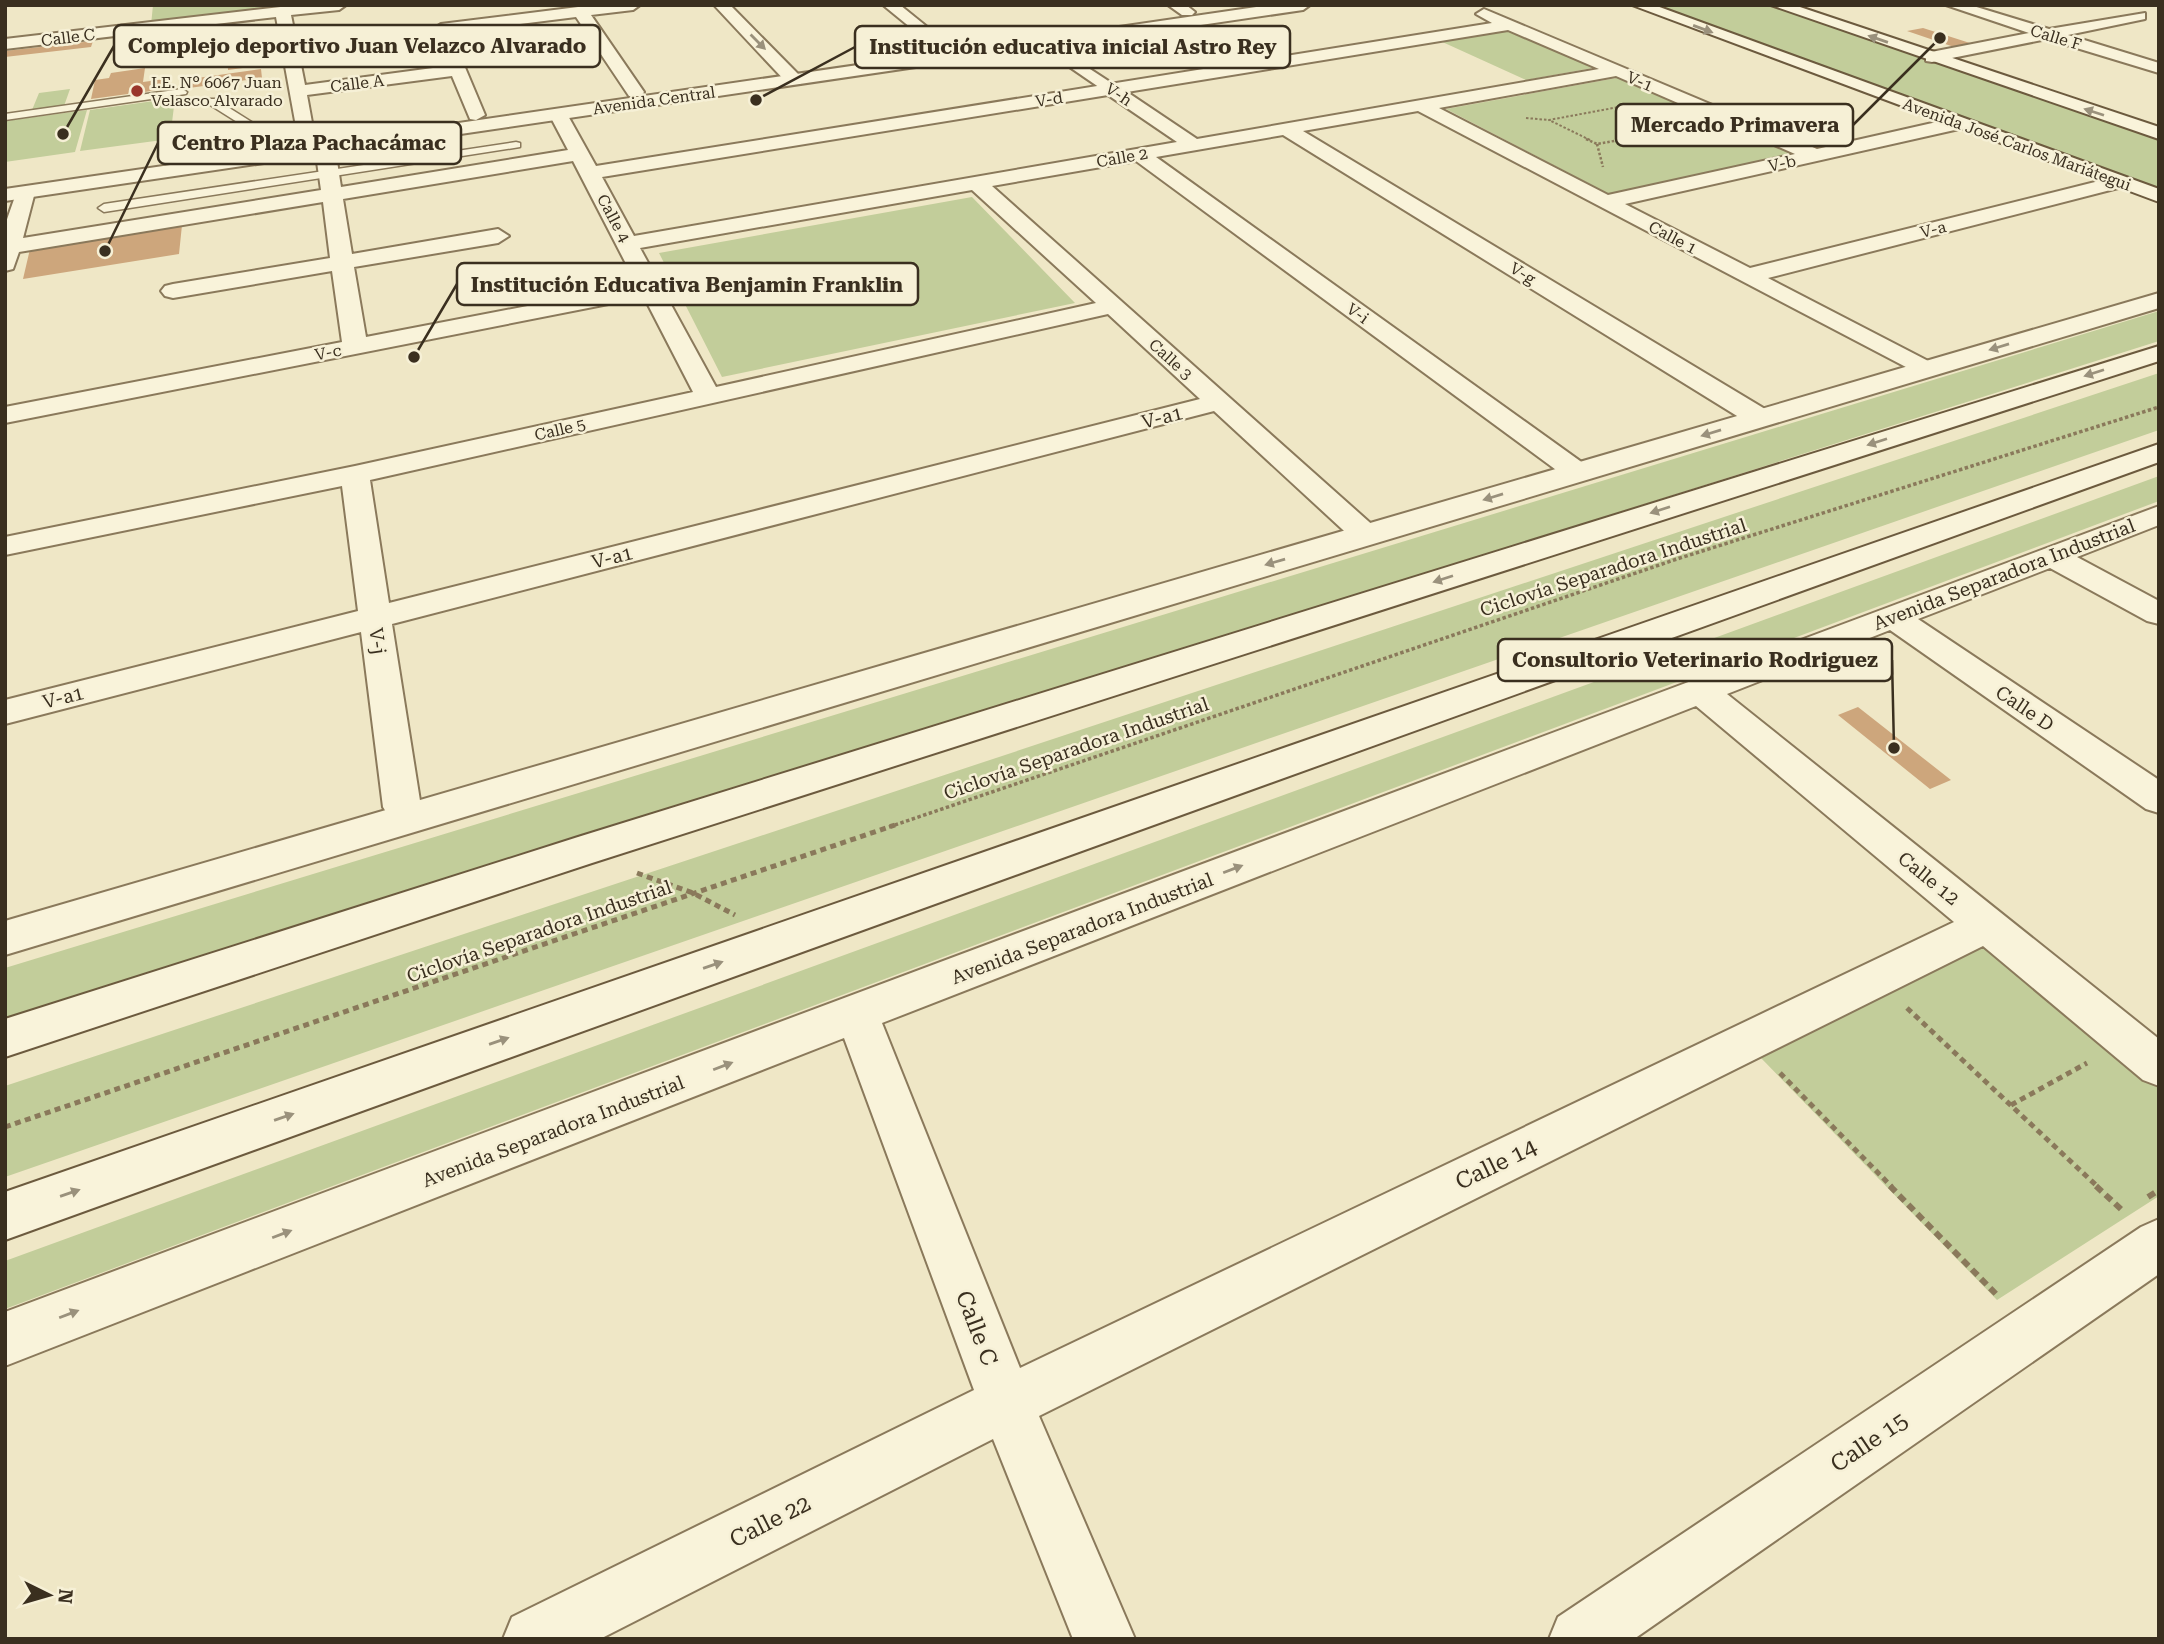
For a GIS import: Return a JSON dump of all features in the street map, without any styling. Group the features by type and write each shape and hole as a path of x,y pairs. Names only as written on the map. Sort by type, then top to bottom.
{"street":[{"name":"Calle C","path":"5,44 139,23 339,5"},
{"path":"476,115 439,23 581,12 633,5"},
{"path":"721,5 790,75"},
{"name":"Avenida Central","path":"12,191 269,145 316,144 558,114 790,75 812,67 1181,9 1233,5"},
{"name":"Avenida Central","path":"812,67 1044,43 1303,5"},
{"name":"V-1","path":"1463,5 1817,156"},
{"name":"Avenida José Carlos Mariátegui","path":"1639,5 2159,196"},
{"path":"1778,5 2159,133"},
{"name":"Calle F","path":"1953,5 2159,68"},
{"path":"2101,5 2159,21"},
{"path":"893,8 919,7"},
{"path":"893,8 944,47"},
{"path":"284,12 298,91 330,185 355,347"},
{"path":"581,12 635,92"},
{"path":"1932,57 2140,16"},
{"name":"V-d","path":"8,256 330,185 585,163 1111,89 1508,25"},
{"name":"V-h","path":"1044,43 1194,145"},
{"name":"Calle A","path":"298,91 458,70"},
{"name":"Calle 2","path":"627,244 1617,71"},
{"name":"Avenida Central","path":"12,191 316,144 476,115 635,92 790,75"},
{"name":"Calle 1","path":"1420,105 1925,369"},
{"name":"Calle 4","path":"558,114 708,396"},
{"name":"V-b","path":"1605,202 1959,123"},
{"name":"V-g","path":"1286,129 1760,418"},
{"name":"V-i","path":"1139,154 1577,472"},
{"name":"V-a","path":"1747,276 2119,182"},
{"name":"Calle 3","path":"977,183 1366,535"},
{"path":"8,256 12,191"},
{"path":"173,290 498,236"},
{"name":"V-c","path":"5,415 651,289"},
{"path":"5,938 2159,300"},
{"name":"Calle 5","path":"5,546 355,475 1114,306"},
{"path":"5,1038 578,852 2159,353"},
{"name":"V-a1","path":"5,712 1219,402"},
{"path":"5,1216 2159,452"},
{"name":"V-j","path":"355,475 402,807"},
{"name":"Avenida Separadora Industrial","path":"5,1339 857,1015 1698,689 2159,515"},
{"path":"2052,556 2159,614"},
{"name":"Calle D","path":"1891,616 2159,799"},
{"name":"Calle 12","path":"1698,689 2159,1066"},
{"name":"Calle 14","path":"1006,1403 1986,925"},
{"name":"Calle C","path":"857,1015 1006,1403 1104,1639"},
{"name":"Calle 15","path":"1580,1639 2132,1225"},
{"name":"Calle 22","path":"534,1639 1006,1403"}],"lane":[{"path":"5,117 82,101 182,92"},
{"path":"211,102 257,130 269,145"},
{"path":"104,208 330,185 516,145"}],"path":[{"path":"1635,104 1549,120 1597,144 1685,127 1672,121"},
{"name":"Ciclovía Separadora Industrial","path":"5,1127 1677,559 2159,407"},
{"path":"578,852 693,893 784,940"},
{"path":"1904,1005 2011,1105 2132,1225 2159,1190"},
{"path":"2011,1105 2098,1057"},
{"path":"1778,1070 1995,1295 2006,1288"}],"green space":[{"path":"153,5 314,5 151,25"},
{"path":"1656,5 1771,5 2159,137 2159,190"},
{"path":"1508,28 1598,67 1526,80 1438,40"},
{"path":"1622,77 1799,153 1609,194 1446,109"},
{"path":"70,89 64,106 32,110 39,93"},
{"path":"175,98 170,139 80,151 90,110"},
{"path":"87,110 75,152 5,162 5,121"},
{"path":"972,197 1075,303 722,377 659,253"},
{"path":"2159,311 2159,341 5,1024 5,968"},
{"path":"2159,373 2159,430 5,1177 5,1086"},
{"path":"2159,476 2159,501 5,1309 5,1261"},
{"path":"1985,944 2159,1089 2159,1196 1997,1300 1761,1058"}],"building":[{"path":"1923,28 1973,44 1957,48 1907,31"},
{"path":"93,41 91,47 5,57 5,51"},
{"path":"255,49 257,66 228,70 227,52"},
{"path":"145,68 143,82 165,79 165,82 172,83 172,87 145,92 129,91 128,94 91,99 95,80 109,78 111,73"},
{"path":"261,69 262,78 189,88 190,79"},
{"path":"182,225 179,254 23,279 30,249"},
{"path":"1858,707 1951,780 1930,789 1838,715"}],"place":[{"name":"Mercado Primavera","path":"1940,38"},
{"name":"I.E. N° 6067 Juan Velasco Alvarado","path":"137,91"},
{"name":"Institución educativa inicial Astro Rey","path":"756,100"},
{"name":"Complejo deportivo Juan Velazco Alvarado","path":"63,134"},
{"name":"Centro Plaza Pachacámac","path":"105,251"},
{"name":"Institución Educativa Benjamin Franklin","path":"414,357"},
{"name":"Consultorio Veterinario Rodriguez","path":"1894,748"}]}
